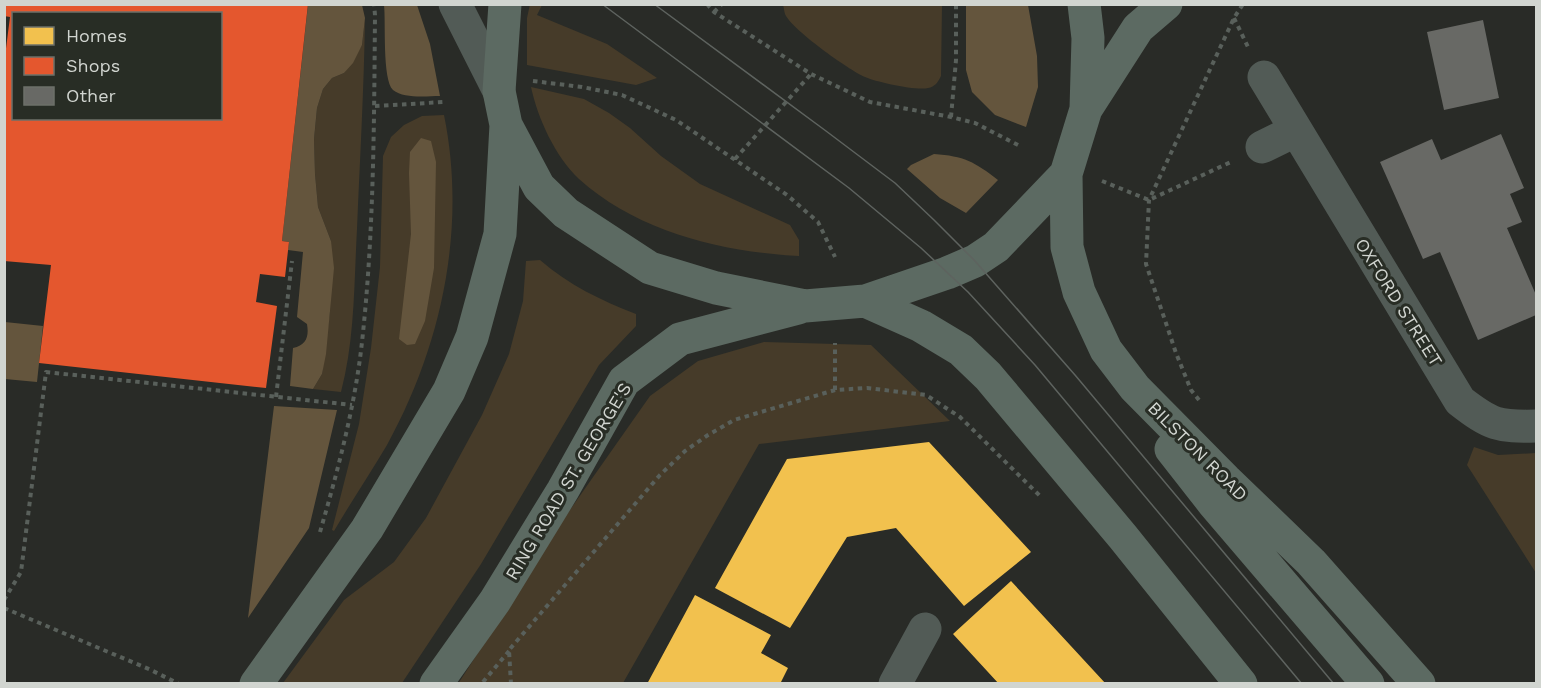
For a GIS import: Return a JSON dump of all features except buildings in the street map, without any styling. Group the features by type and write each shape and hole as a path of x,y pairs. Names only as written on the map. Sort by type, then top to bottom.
{"highway":[{"path":"256,684 367,529 449,392 472,337 500,234 506,125 499,90 505,4"},
{"path":"506,125 539,187 566,213 650,268 716,288 805,306 865,301 948,273 975,261 996,247 1066,174 1086,109 1088,38 1084,4"},
{"path":"1086,109 1138,28 1166,4"},
{"name":"BILSTON ROAD","path":"1066,174 1067,247 1079,292 1106,350 1135,388 1311,562 1419,684"},
{"path":"865,301 921,326 951,344 962,351 988,376 1123,537 1241,684"},
{"name":"RING ROAD ST. GEORGE'S","path":"436,684 495,601 563,490 624,381 680,339 805,306"},
{"path":"1135,388 1168,446 1214,504 1368,684"}],"street":[{"path":"455,4 499,90"},
{"name":"OXFORD STREET","path":"1264,77 1460,401 1484,419 1508,427 1536,426"},
{"path":"1262,147 1295,131"},
{"path":"895,684 925,629"}],"path":[{"path":"320,533 334,485 352,405 362,344 370,253 375,106 374,4"},
{"path":"707,4 714,12 811,74 870,102 975,123 1018,145"},
{"path":"714,12 722,4"},
{"path":"951,117 956,60 956,4"},
{"path":"1191,390 1146,264 1149,200 1233,18 1243,4"},
{"path":"735,159 811,74"},
{"path":"530,80 622,95 676,120 788,195 818,222 835,257"},
{"path":"375,106 444,102"},
{"path":"1102,181 1149,200 1262,147"},
{"path":"276,397 292,261"},
{"path":"835,343 835,390"},
{"path":"4,600 21,572 46,372 352,405"},
{"path":"482,684 635,501 685,452 734,420 835,390 867,388 926,395 960,417 1045,500"},
{"path":"4,608 179,684"},
{"path":"509,650 511,684"}],"shaded area":[{"path":"530,4 542,5 537,15 607,44 657,78 636,85 527,65 527,18"},
{"path":"308,5 362,5 365,18 362,45 353,63 344,73 332,78 323,89 317,108 314,139 318,207 331,241 334,268 326,354 322,374 313,389 290,386 293,348 304,342 308,328 307,324 297,317 303,252 288,250 289,242 282,241"},
{"path":"384,5 417,5 430,44 440,96 409,96 393,90 387,74"},
{"path":"783,5 942,5 941,76 934,85 923,89 865,77 809,39 790,21"},
{"path":"966,5 1028,5 1037,56 1038,87 1026,127 995,115 972,92 966,70"},
{"path":"365,18 353,311 349,352 341,392 313,389 322,374 330,311 331,241 318,207 314,139 317,108 323,89 332,78 344,73 362,45"},
{"path":"531,87 584,99 630,128 661,156 700,184 790,225 799,240 799,256 740,250 711,244 654,226 627,213 602,197 570,170 543,124"},
{"path":"444,115 453,200 451,242 445,284 435,326 406,407 387,445 334,531 332,530 359,424 371,348 380,267 383,156 391,137 404,125 422,116"},
{"path":"421,138 431,141 436,162 434,268 425,321 415,344 407,345 399,339 411,234 410,152"},
{"path":"934,154 969,161 998,180 966,213 940,198 907,169"},
{"path":"540,260 585,291 636,314 636,326 599,365 481,564 402,683 283,683 344,600 394,562 426,518 482,415 509,354 523,301 526,261"},
{"path":"5,322 43,326 37,382 5,379"},
{"path":"764,342 871,345 950,421 759,444 623,683 458,684 565,517 650,396 698,361"},
{"path":"274,406 337,410 309,528 248,618"},
{"path":"1474,447 1498,455 1536,453 1536,573 1467,465"}],"tram line":[{"path":"602,4 849,188 921,248 968,292 1035,365 1302,684"},
{"path":"654,4 895,183 934,220 975,261 1075,375 1334,684"}]}
